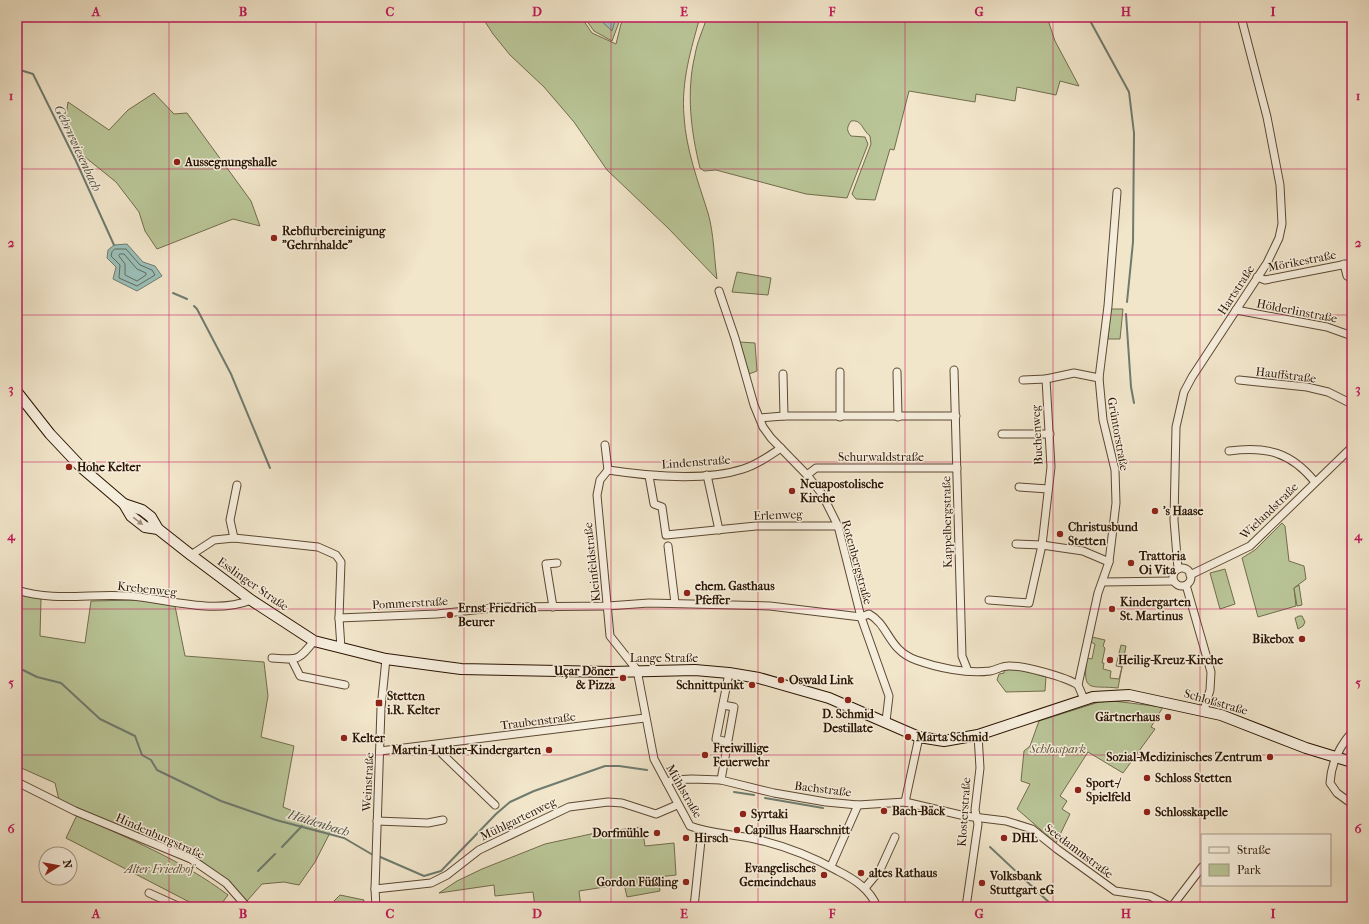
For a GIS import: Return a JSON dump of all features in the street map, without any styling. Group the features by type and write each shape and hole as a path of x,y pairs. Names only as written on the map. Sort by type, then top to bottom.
{"main road":[{"name":"Esslinger Straße","path":"17,392 50,434 73,460 122,503 131,516 145,527 158,529 191,556 251,600 314,641 340,648"},
{"name":"Lange Straße","path":"340,648 386,658 461,669 695,670 729,673 758,678 828,698 886,721 919,737 944,741 978,735"},
{"name":"Schloßstraße","path":"1084,699 1103,695 1129,696 1204,710 1234,719 1335,758 1352,762"},
{"path":"978,735 1084,699"}],"street":[{"name":"Hartstraße","path":"1173,581 1173,574 1178,569 1174,520 1176,427 1179,407 1184,392 1192,377 1267,263 1279,238 1282,224 1280,185 1267,117 1241,17"},
{"name":"Grüntorstraße","path":"1078,684 1098,593 1109,562 1116,503 1115,470 1103,420 1099,378 1108,298 1117,192"},
{"name":"Mörikestraße","path":"1257,278 1265,280 1352,263"},
{"path":"1344,264 1347,276 1352,279"},
{"name":"Rotenbergstraße","path":"719,291 735,338 754,405 763,427 781,448 808,475 822,494 838,526 861,617 889,696 886,721"},
{"name":"Hölderlinstraße","path":"1236,310 1327,327 1352,336"},
{"name":"Kappelbergstraße","path":"954,370 962,656 968,671"},
{"path":"840,372 840,417"},
{"path":"897,372 898,417"},
{"path":"1023,380 1046,379 1074,373 1099,378"},
{"path":"783,374 784,416"},
{"name":"Buchenweg","path":"989,600 1029,603 1042,545 1050,466 1050,434 1046,379"},
{"name":"Hauffstraße","path":"1239,380 1328,392 1352,404"},
{"path":"760,418 784,416 956,416"},
{"path":"1002,434 1050,434"},
{"path":"605,445 608,470"},
{"name":"Wielandstraße","path":"1190,575 1250,546 1314,482 1352,447"},
{"name":"Lindenstraße","path":"608,470 649,476 707,475 743,469 761,461 781,448"},
{"path":"1229,450 1267,450 1288,456 1304,469 1314,482"},
{"name":"Schurwaldstraße","path":"808,475 816,468 957,468"},
{"name":"Kleinfeldstraße","path":"608,470 600,480 597,495 610,636 637,670"},
{"path":"707,475 720,530"},
{"name":"Erlenweg","path":"649,476 654,504 662,507 666,535 756,526 838,526"},
{"path":"234,538 230,520 237,485"},
{"path":"1019,487 1048,489"},
{"path":"191,556 214,540 234,538 318,547 336,555 341,562 339,618 340,648"},
{"path":"1016,544 1042,545 1083,551 1109,562"},
{"path":"668,546 675,603"},
{"path":"553,607 546,564 557,563"},
{"path":"1178,569 1185,569 1190,575 1190,580 1186,585"},
{"path":"1103,582 1173,581 1177,585 1186,585"},
{"path":"1186,585 1211,672 1210,690 1204,710"},
{"name":"Krebenweg","path":"17,590 42,596 130,596 192,605 239,605 251,600"},
{"name":"Pommerstraße","path":"339,618 437,614 502,607 608,606 675,603 770,606 861,617 869,614 875,618 898,651 915,660 954,670 991,671 1008,666 1026,668 1071,680 1078,684"},
{"path":"272,658 292,660 301,657 314,641"},
{"name":"Weinstraße","path":"376,907 375,889 377,821 382,708 386,658"},
{"path":"292,660 300,676 345,685"},
{"name":"Mühlstraße","path":"637,670 654,759 677,805 690,826 702,831 754,839 799,851 831,865 864,888"},
{"path":"727,742 716,740 729,673"},
{"path":"1078,684 1084,699"},
{"path":"721,780 734,707 723,705"},
{"name":"Traubenstraße","path":"380,751 645,718"},
{"path":"1352,732 1343,742 1335,758 1330,783 1337,793 1352,804"},
{"name":"Klosterstraße","path":"966,907 978,824 975,810 980,768 978,735"},
{"path":"905,802 919,737"},
{"path":"433,745 494,805"},
{"name":"Bachstraße","path":"667,783 672,780 685,779 721,780 774,793 826,802 858,805 905,802 977,818"},
{"name":"Hindenburgstraße","path":"17,782 75,811 191,859 226,883 247,907"},
{"name":"Mühlgartenweg","path":"375,889 431,883 447,876 479,850 568,807 608,802 622,802 656,814 677,805"},
{"path":"831,865 858,805"},
{"name":"Seedammstraße","path":"977,818 1006,821 1032,829 1115,891 1150,896 1170,906"},
{"path":"377,821 428,823 443,820"},
{"path":"694,907 702,831"},
{"path":"877,907 873,898 864,888 880,870 895,838"},
{"path":"1170,906 1201,868"},
{"path":"149,893 180,907"}],"green space":[{"path":"482,17 581,17 592,33 616,44 621,24 626,17 700,17 685,78 683,103 687,141 710,221 717,279 668,228 607,170 574,122 544,87 510,55 493,34"},
{"path":"584,17 621,17 612,41 594,31"},
{"path":"707,17 1047,17 1055,41 1079,86 1060,81 1056,95 1017,87 1015,101 976,94 975,102 909,91 894,150 890,149 875,200 856,199 852,194 871,144 870,136 860,123 855,121 851,121 849,125 849,134 851,136 865,137 868,144 847,198 806,194 716,170 704,171 700,168 692,126 690,98 692,69 696,50"},
{"path":"154,93 174,114 187,113 251,201 260,226 233,219 157,249 145,231 139,212 116,182 75,149 65,123 68,102 109,130 128,110"},
{"path":"737,272 771,278 768,295 732,292"},
{"path":"1111,309 1123,309 1120,339 1108,339"},
{"path":"740,342 755,343 757,371 749,374"},
{"path":"1282,523 1285,526 1289,561 1304,566 1306,579 1294,588 1296,606 1258,617 1242,558 1255,550"},
{"path":"1225,569 1235,604 1220,609 1210,573"},
{"path":"1299,585 1302,605 1297,606 1294,588"},
{"path":"17,593 41,599 40,636 85,643 91,601 138,600 175,606 185,656 264,662 268,696 261,737 294,746 283,807 333,827 315,862 299,885 284,882 262,884 247,901 224,878 188,851 147,838 59,800 55,783 17,766"},
{"path":"1302,616 1305,622 1303,626 1298,629 1295,618"},
{"path":"1092,637 1105,640 1103,646 1105,648 1102,663 1104,663 1103,669 1111,671 1110,678 1119,679 1122,667 1118,688 1095,687 1087,683 1087,658 1092,659 1095,644 1091,642"},
{"path":"1121,645 1126,646 1122,667 1116,666"},
{"path":"1016,669 1046,677 1045,691 1006,692 997,680 999,674 1004,673 1004,670"},
{"name":"Schlosspark","path":"1113,701 1163,707 1151,727 1155,729 1123,773 1088,752 1060,796 1067,801 1062,809 1070,814 1056,843 1017,809 1030,784 1021,781 1024,751 1030,746 1039,721 1099,702"},
{"name":"Alter Friedhof","path":"77,815 174,861 210,882 228,895 219,907 199,907 66,838"},
{"path":"642,827 645,846 674,843 676,875 658,877 660,891 627,897 624,884 579,891 581,907 535,907 533,892 495,896 494,885 439,893 457,881 482,869 545,844 600,832"},
{"path":"340,895 364,900 363,905 342,907 334,901"}],"water":[{"path":"597,17 616,17 612,31"},
{"path":"127,244 143,262 155,266 162,276 137,291 113,279 116,267 107,258 108,250 114,245"}],"waterway":[{"path":"1088,17 1129,92 1134,133 1133,242 1127,302"},
{"name":"Gehrnwiesenbach","path":"17,69 33,74 76,161 114,245"},
{"path":"173,293 187,299"},
{"path":"194,306 197,309 231,374 270,468"},
{"path":"1126,314 1131,387 1134,403"},
{"name":"Haldenbach","path":"17,667 37,677 61,683 100,719 135,736 142,755 151,760 157,770 221,801 276,820 344,838 373,855"},
{"name":"Haldenbach","path":"378,856 424,876 441,871 496,814 510,802 534,791 605,766 619,766 647,770"},
{"name":"Haldenbach","path":"734,792 754,795"},
{"name":"Haldenbach","path":"765,798 823,808"},
{"path":"282,847 302,826"},
{"name":"Haldenbach","path":"990,847 1054,907"},
{"path":"258,871 275,854"}],"place":[{"name":"Aussegnungshalle","path":"177,162"},
{"name":"Rebflurbereinigung \"Gehrnhalde\"","path":"274,238"},
{"name":"Hohe Kelter","path":"69,467"},
{"name":"Neuapostolische Kirche","path":"792,491"},
{"name":"'s Haase","path":"1155,511"},
{"name":"Christusbund Stetten","path":"1060,534"},
{"name":"Trattoria Oi Vita","path":"1131,563"},
{"name":"ehem. Gasthaus Pfeffer","path":"687,593"},
{"name":"Kindergarten St. Martinus","path":"1112,609"},
{"name":"Ernst Friedrich Beurer","path":"450,615"},
{"name":"Bikebox","path":"1302,639"},
{"name":"Heilig-Kreuz-Kirche","path":"1110,660"},
{"name":"Uçar Döner & Pizza","path":"623,678"},
{"name":"Oswald Link","path":"781,680"},
{"name":"Schnittpunkt","path":"752,685"},
{"name":"D. Schmid Destillate","path":"848,700"},
{"name":"Stetten i.R. Kelter","path":"379,703"},
{"name":"Gärtnerhaus","path":"1168,717"},
{"name":"Marta Schmid","path":"908,737"},
{"name":"Kelter","path":"344,738"},
{"name":"Martin-Luther-Kindergarten","path":"549,750"},
{"name":"Freiwillige Feuerwehr","path":"705,755"},
{"name":"Sozial-Medizinisches Zentrum","path":"1270,757"},
{"name":"Schloss Stetten","path":"1147,778"},
{"name":"Sport-/ Spielfeld","path":"1078,790"},
{"name":"Bach-Bäck","path":"884,811"},
{"name":"Schlosskapelle","path":"1147,812"},
{"name":"Syrtaki","path":"743,814"},
{"name":"Capillus Haarschnitt","path":"737,830"},
{"name":"Dorfmühle","path":"657,833"},
{"name":"Hirsch","path":"686,838"},
{"name":"DHL","path":"1004,838"},
{"name":"altes Rathaus","path":"861,873"},
{"name":"Evangelisches Gemeindehaus","path":"824,875"},
{"name":"Gordon Füßling","path":"686,882"},
{"name":"Volksbank Stuttgart eG","path":"982,883"}]}
